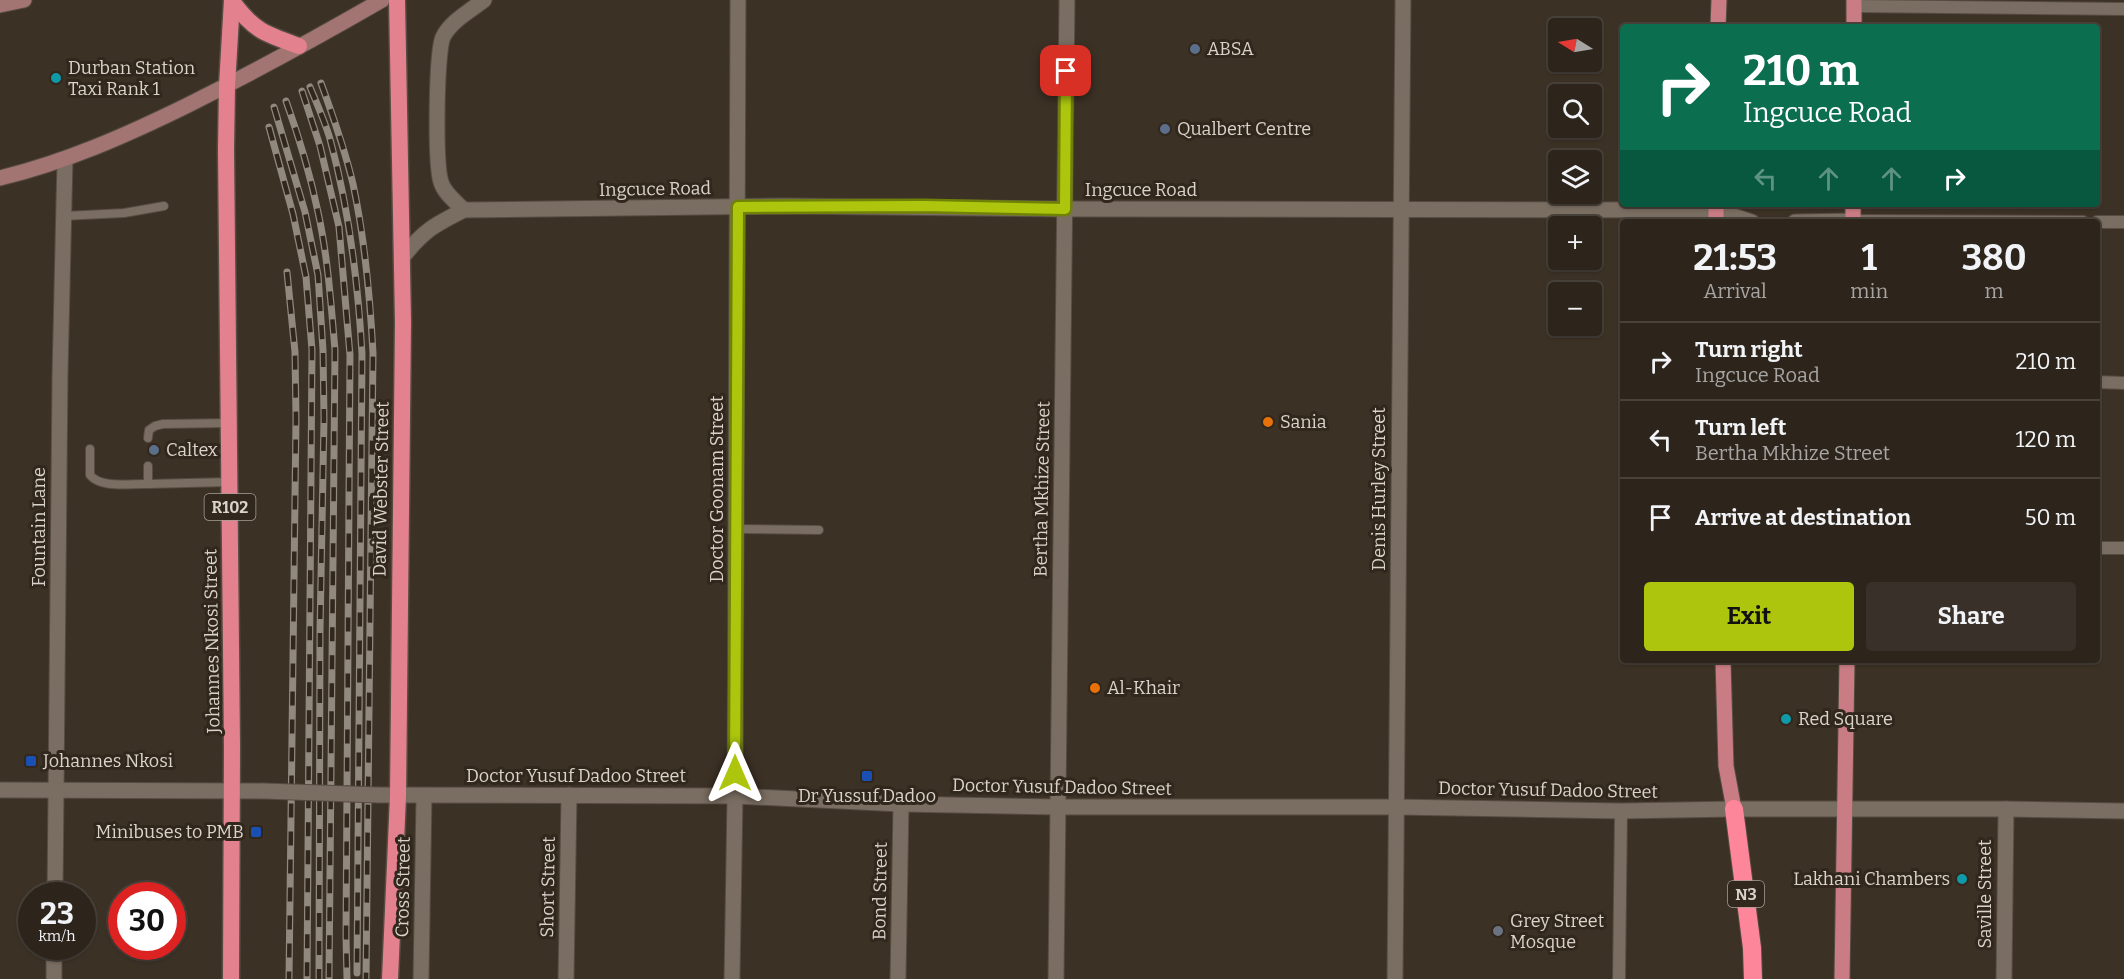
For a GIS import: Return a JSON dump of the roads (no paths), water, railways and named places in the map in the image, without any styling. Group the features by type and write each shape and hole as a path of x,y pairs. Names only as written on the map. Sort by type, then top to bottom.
{"highway":[{"path":"232,0 249,23 260,31 299,46"},
{"name":"R102","path":"227,86 232,0"},
{"name":"David Webster Street","path":"390,979 398,796 402,258 397,0"},
{"name":"Johannes Nkosi Street","path":"227,86 232,790 231,979"},
{"name":"N3","path":"1734,809 1754,979"}],"main road":[{"path":"0,5 24,0"},
{"path":"0,178 65,159 130,134 227,86 382,0"},
{"path":"1718,24 1719,0"},
{"path":"1854,3 1854,24"},
{"path":"1723,663 1726,766 1734,809"},
{"path":"1842,979 1847,663"}],"street":[{"path":"464,210 448,194 441,183 437,161 439,56 443,38 452,25 484,0"},
{"name":"Doctor Goonam Street","path":"732,979 735,796 738,0"},
{"name":"Bertha Mkhize Street","path":"1056,979 1067,0"},
{"name":"Denis Hurley Street","path":"1395,979 1403,0"},
{"path":"1854,3 2124,9"},
{"name":"Fountain Lane","path":"55,882 60,387 65,159"},
{"name":"Ingcuce Road","path":"402,258 416,240 433,226 464,210 924,206 1065,209 1716,212 1741,219"},
{"path":"2100,222 2124,222"},
{"path":"2100,382 2124,383"},
{"path":"2100,548 2124,548"},
{"name":"Doctor Yusuf Dadoo Street","path":"0,790 232,790 398,796 735,796 901,804 1058,807 1395,807 1621,811 1734,809 2124,811"},
{"name":"Short Street","path":"566,979 569,795"},
{"name":"Cross Street","path":"421,979 424,796"},
{"name":"Bond Street","path":"898,979 901,804"},
{"name":"Saville Street","path":"2004,979 2006,809"},
{"path":"1619,979 1621,811"},
{"path":"54,960 54,979"}],"lane":[{"path":"64,216 124,213 164,206"},
{"path":"148,438 149,430 163,424 229,423"},
{"path":"90,449 90,475 95,481 148,484 229,482"},
{"path":"148,465 148,484"},
{"path":"736,529 819,530"}],"railway":[{"path":"321,83 353,184 366,268 373,353 366,979"},
{"path":"310,87 330,139 342,192 355,272 362,354 357,973"},
{"path":"302,91 320,146 339,227 350,355 347,979"},
{"path":"286,101 315,198 329,281 335,350 329,979"},
{"path":"274,107 305,212 318,275 323,350 319,979"},
{"path":"269,127 293,214 306,277 312,350 307,979"},
{"path":"287,272 295,352 296,418 289,979"}],"place":[{"name":"ABSA","path":"1195,49"},
{"name":"Durban Station Taxi Rank 1","path":"56,78"},
{"name":"Qualbert Centre","path":"1165,129"},
{"name":"Sania","path":"1268,422"},
{"name":"Caltex","path":"154,450"},
{"name":"Al-Khair","path":"1095,688"},
{"name":"Red Square","path":"1786,719"},
{"name":"Johannes Nkosi","path":"31,761"},
{"name":"Dr Yussuf Dadoo","path":"867,776"},
{"name":"Minibuses to PMB","path":"256,832"},
{"name":"Lakhani Chambers","path":"1962,879"},
{"name":"Grey Street Mosque","path":"1498,931"}]}
